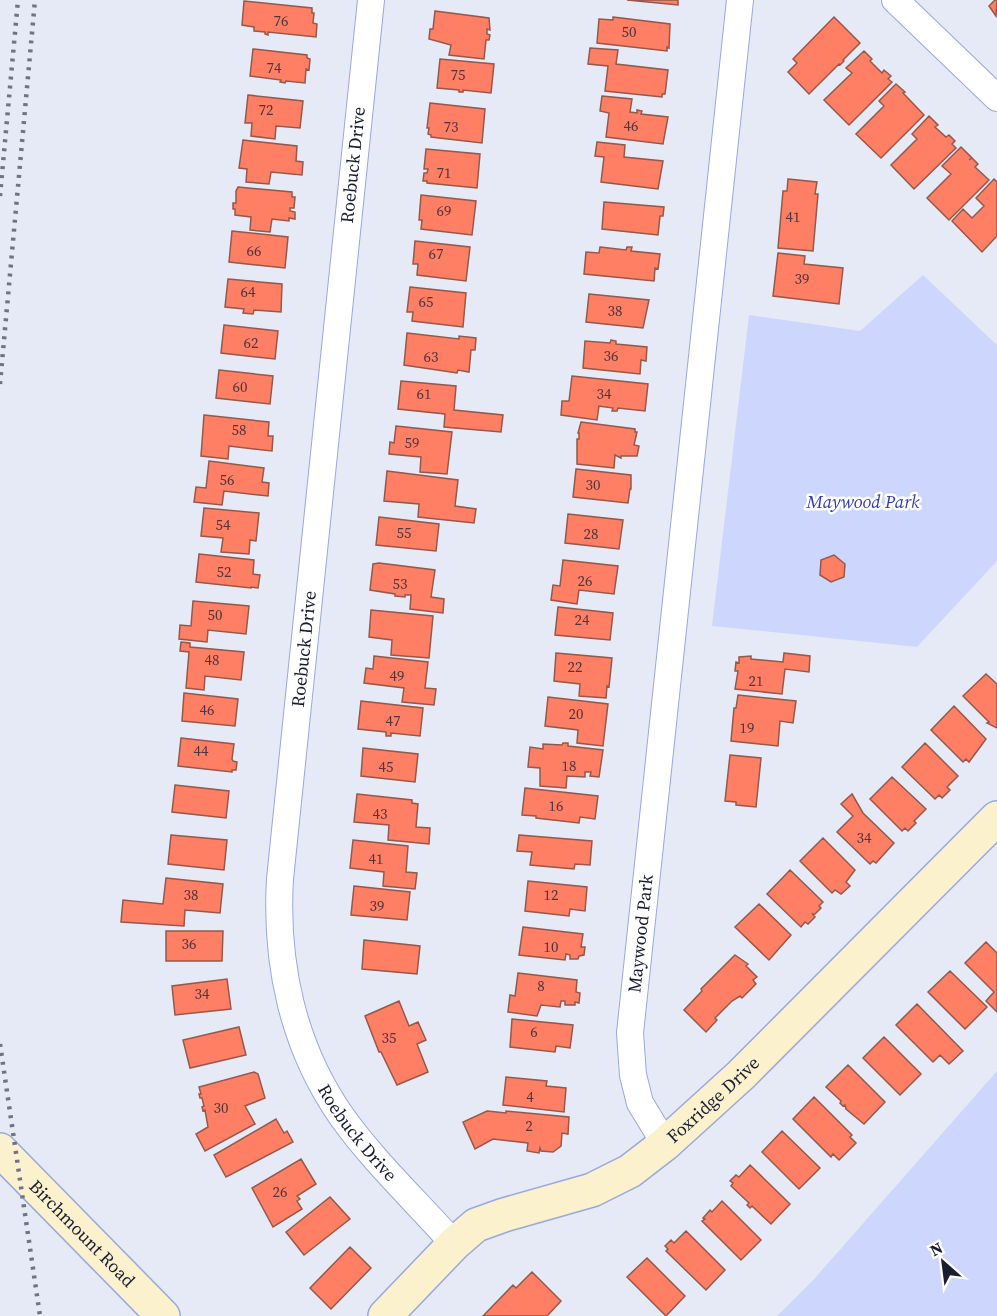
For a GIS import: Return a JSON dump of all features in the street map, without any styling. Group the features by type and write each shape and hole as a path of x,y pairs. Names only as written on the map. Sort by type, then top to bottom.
{"street":[{"name":"Roebuck Drive","path":"370,0 280,879 278,918 284,975 292,1009 302,1041 320,1080 342,1117 369,1152 454,1244"},
{"name":"Maywood Park","path":"665,1144 640,1103 633,1075 630,1033 740,0"},
{"path":"895,0 997,98"},
{"name":"Foxridge Drive","path":"385,1316 454,1244 476,1225 592,1190 630,1171 665,1144 741,1075 997,818"},
{"name":"Birchmount Road","path":"0,1150 163,1316"}],"green space":[{"name":"Maywood Park","path":"923,275 997,345 997,561 917,647 712,626 749,315 860,331"},
{"path":"997,1071 997,1316 777,1316 815,1278"}],"building":[{"path":"627,0 678,0 678,5"},
{"path":"997,0 996,16 989,6"},
{"path":"244,1 312,8 313,23 317,24 316,37 268,32 268,35 265,32 254,31 254,27 242,25"},
{"path":"435,11 489,18 490,30 487,29 487,34 490,35 489,40 486,40 484,59 449,55 451,45 429,39 430,29 433,29"},
{"path":"613,17 670,24 669,48 667,47 667,51 597,43 599,19 613,20"},
{"path":"834,17 860,43 809,94 788,72 797,63 793,59"},
{"path":"590,48 618,50 616,64 668,70 665,94 662,94 662,97 605,91 608,66 588,64"},
{"path":"253,49 307,55 310,59 309,70 306,69 305,83 286,81 285,83 280,82 281,80 250,76"},
{"path":"864,51 882,73 884,70 891,76 888,79 892,82 849,125 824,100 852,73 846,68"},
{"path":"440,59 494,64 491,93 463,90 459,92 459,90 437,88"},
{"path":"896,84 924,115 881,158 856,134 884,106 879,101"},
{"path":"248,95 303,101 300,128 276,126 275,139 251,136 252,123 245,123"},
{"path":"602,96 632,99 630,112 637,113 637,110 642,111 641,114 668,117 663,144 606,137 609,113 600,111"},
{"path":"430,103 485,109 482,143 431,137 428,134 429,128 427,128"},
{"path":"929,116 938,125 935,127 946,137 949,135 955,141 952,144 956,148 914,189 891,165 917,139 912,134"},
{"path":"243,140 297,146 296,161 303,162 302,175 271,172 269,184 246,182 247,169 239,168"},
{"path":"597,142 625,145 624,157 663,161 658,189 601,182 604,157 595,156"},
{"path":"961,147 978,164 975,167 989,180 949,220 927,198 951,174 942,166"},
{"path":"426,149 480,154 477,188 423,181 424,173 427,173 428,169 424,169"},
{"path":"788,179 817,182 813,251 778,248 783,191 787,191"},
{"path":"994,179 997,182 997,236 982,252 952,221 963,209 972,218 984,206 976,198"},
{"path":"238,187 292,192 292,197 295,197 294,208 290,208 290,211 295,212 295,219 289,218 289,221 272,219 270,232 250,230 251,217 235,215 235,209 233,209"},
{"path":"421,195 476,201 472,235 421,229 422,220 419,220"},
{"path":"604,202 664,207 663,216 660,216 658,235 602,229"},
{"path":"232,231 288,237 285,268 229,262"},
{"path":"415,241 470,247 466,281 417,275 418,264 413,264"},
{"path":"600,247 626,250 627,247 632,247 631,251 660,254 658,269 655,268 654,281 584,274 586,252 599,253"},
{"path":"778,253 805,256 804,264 843,268 839,304 773,296"},
{"path":"228,279 282,284 281,312 254,310 253,314 243,313 244,309 225,307"},
{"path":"410,287 466,293 463,327 412,321 413,312 407,312"},
{"path":"589,294 649,300 643,328 586,322"},
{"path":"224,325 278,331 275,359 221,353"},
{"path":"407,333 459,339 459,336 476,338 475,350 471,350 469,372 458,370 457,373 404,365"},
{"path":"611,340 616,341 616,344 647,347 646,361 641,360 640,374 583,368 585,341 610,343"},
{"path":"219,370 273,376 270,404 216,398"},
{"path":"572,376 648,384 645,411 618,408 617,411 612,411 613,408 599,406 597,420 561,415 562,401 569,401"},
{"path":"401,381 456,386 454,410 503,415 501,432 444,427 445,414 398,409"},
{"path":"204,415 269,422 268,436 273,436 272,451 229,446 228,459 201,456"},
{"path":"581,422 635,429 637,432 634,445 639,446 637,456 621,456 621,458 615,455 614,468 577,464 577,439 579,439"},
{"path":"396,426 452,432 447,474 420,472 421,457 389,454 390,442 394,443"},
{"path":"209,461 264,468 262,482 269,483 268,496 224,491 222,505 194,502 196,487 206,488"},
{"path":"576,469 631,475 628,503 573,497"},
{"path":"387,471 458,480 455,506 476,509 474,523 418,517 419,504 384,501"},
{"path":"204,508 259,513 256,541 250,540 249,554 221,552 223,538 201,536"},
{"path":"568,514 623,520 619,549 565,543"},
{"path":"379,517 439,524 436,551 376,545"},
{"path":"199,554 254,560 253,574 260,575 258,588 196,582"},
{"path":"834,555 845,564 844,577 831,582 820,575 821,560"},
{"path":"563,560 618,566 614,594 579,590 577,604 551,600 553,585 560,586"},
{"path":"373,564 435,570 431,597 444,599 443,613 410,609 411,595 395,596 395,594 370,590"},
{"path":"193,601 249,606 246,634 208,630 207,642 179,639 180,625 191,626"},
{"path":"558,607 613,613 610,640 555,635"},
{"path":"371,610 433,616 429,658 391,655 392,640 369,637"},
{"path":"181,642 190,643 190,647 244,652 241,680 205,676 204,690 186,688 189,652 180,651"},
{"path":"556,653 612,658 606,698 579,696 580,684 554,681"},
{"path":"784,653 810,656 809,672 785,669 782,694 735,689 738,671 735,671 736,662 739,663 739,657 751,656 751,659 783,662"},
{"path":"374,656 428,662 425,688 436,689 434,705 402,702 404,688 364,683 366,668 373,669"},
{"path":"986,674 997,684 997,728 987,723 989,722 963,696"},
{"path":"184,693 238,699 235,726 182,721"},
{"path":"738,695 796,701 793,723 780,721 778,746 731,741 734,708 736,708"},
{"path":"548,697 608,704 603,746 577,743 578,730 545,726"},
{"path":"361,701 423,708 420,736 391,733 391,736 386,736 386,732 358,729"},
{"path":"954,706 986,739 969,762 966,759 963,762 931,730"},
{"path":"181,738 234,744 232,759 237,762 236,770 232,772 178,766"},
{"path":"568,743 568,746 603,750 599,777 590,776 591,772 585,772 585,777 567,776 566,788 540,786 540,768 528,767 530,747 543,749 543,744 562,745"},
{"path":"925,743 958,776 947,787 950,790 942,798 939,795 935,799 902,767"},
{"path":"363,748 418,754 415,782 361,776"},
{"path":"730,755 761,758 756,807 736,805 736,802 725,801"},
{"path":"892,777 926,809 908,831 905,828 902,831 870,799"},
{"path":"175,785 229,791 226,818 172,812"},
{"path":"525,788 598,796 595,819 580,817 579,823 522,815"},
{"path":"357,794 412,800 412,803 418,804 416,827 430,828 429,844 388,840 389,825 354,822"},
{"path":"852,794 863,813 894,843 876,863 873,861 870,864 837,832 853,816 841,804"},
{"path":"171,835 227,840 224,870 168,864"},
{"path":"519,835 592,841 590,865 575,864 574,869 530,865 532,852 517,851"},
{"path":"823,838 855,870 846,882 850,886 841,894 835,890 832,893 800,861"},
{"path":"353,840 408,846 406,872 417,873 415,889 383,886 384,872 350,868"},
{"path":"790,870 823,902 814,915 812,913 815,917 801,927 767,894"},
{"path":"166,878 223,884 220,913 185,910 184,926 121,922 123,900 163,904"},
{"path":"528,881 587,887 585,911 570,909 569,916 525,911"},
{"path":"354,886 410,892 407,920 351,915"},
{"path":"759,904 791,935 769,960 735,927"},
{"path":"523,927 583,934 581,947 585,947 584,955 579,956 578,959 570,959 570,955 566,954 565,960 519,955"},
{"path":"166,931 223,931 222,961 166,961"},
{"path":"364,940 420,946 417,974 362,969"},
{"path":"986,942 997,953 997,1012 986,1001 994,992 965,963"},
{"path":"735,955 748,964 746,966 757,977 753,980 756,984 742,998 740,996 732,1001 715,1018 717,1020 706,1032 684,1010 702,991 701,989"},
{"path":"950,971 987,1007 965,1029 928,992"},
{"path":"518,973 577,980 576,992 580,993 579,1003 565,1005 565,1001 561,1001 560,1007 541,1005 537,1016 508,1012 510,995 515,996"},
{"path":"227,979 231,1009 175,1015 172,986"},
{"path":"399,1001 409,1026 418,1022 426,1040 417,1044 428,1072 397,1085 379,1052 365,1016"},
{"path":"917,1004 963,1051 949,1064 940,1055 933,1062 896,1025"},
{"path":"512,1019 573,1025 570,1048 556,1046 555,1052 510,1047"},
{"path":"239,1027 246,1055 190,1068 183,1040"},
{"path":"884,1037 921,1074 900,1095 863,1058"},
{"path":"848,1065 885,1102 864,1124 846,1109 845,1105 843,1106 841,1101 826,1087"},
{"path":"254,1072 258,1074 265,1098 245,1106 255,1124 205,1151 196,1134 208,1127 199,1087"},
{"path":"506,1077 547,1081 546,1086 566,1088 564,1112 503,1105"},
{"path":"814,1097 852,1135 850,1137 856,1143 839,1160 833,1154 831,1157 793,1119"},
{"path":"487,1111 569,1117 568,1134 562,1133 561,1146 553,1152 541,1151 540,1148 539,1153 527,1151 528,1143 493,1139 475,1149 463,1122"},
{"path":"276,1119 284,1133 287,1131 293,1142 226,1177 214,1155"},
{"path":"782,1131 820,1168 799,1189 762,1152"},
{"path":"301,1159 316,1184 297,1196 302,1209 273,1227 252,1188"},
{"path":"750,1165 790,1204 771,1224 752,1206 750,1208 747,1205 749,1203 731,1186 733,1183 730,1181 736,1175 739,1177"},
{"path":"330,1197 350,1219 304,1255 286,1232"},
{"path":"722,1201 761,1240 741,1260 702,1221 710,1210 712,1212"},
{"path":"686,1231 725,1270 706,1290 666,1251 668,1249 665,1246 671,1240 674,1243"},
{"path":"350,1247 371,1268 331,1309 310,1288"},
{"path":"647,1258 685,1296 666,1316 627,1277"},
{"path":"532,1272 561,1301 547,1316 483,1316 513,1285 516,1288"}],"railway":[{"path":"0,196 18,0"},
{"path":"0,384 35,0"},
{"path":"0,1044 40,1316"}]}
